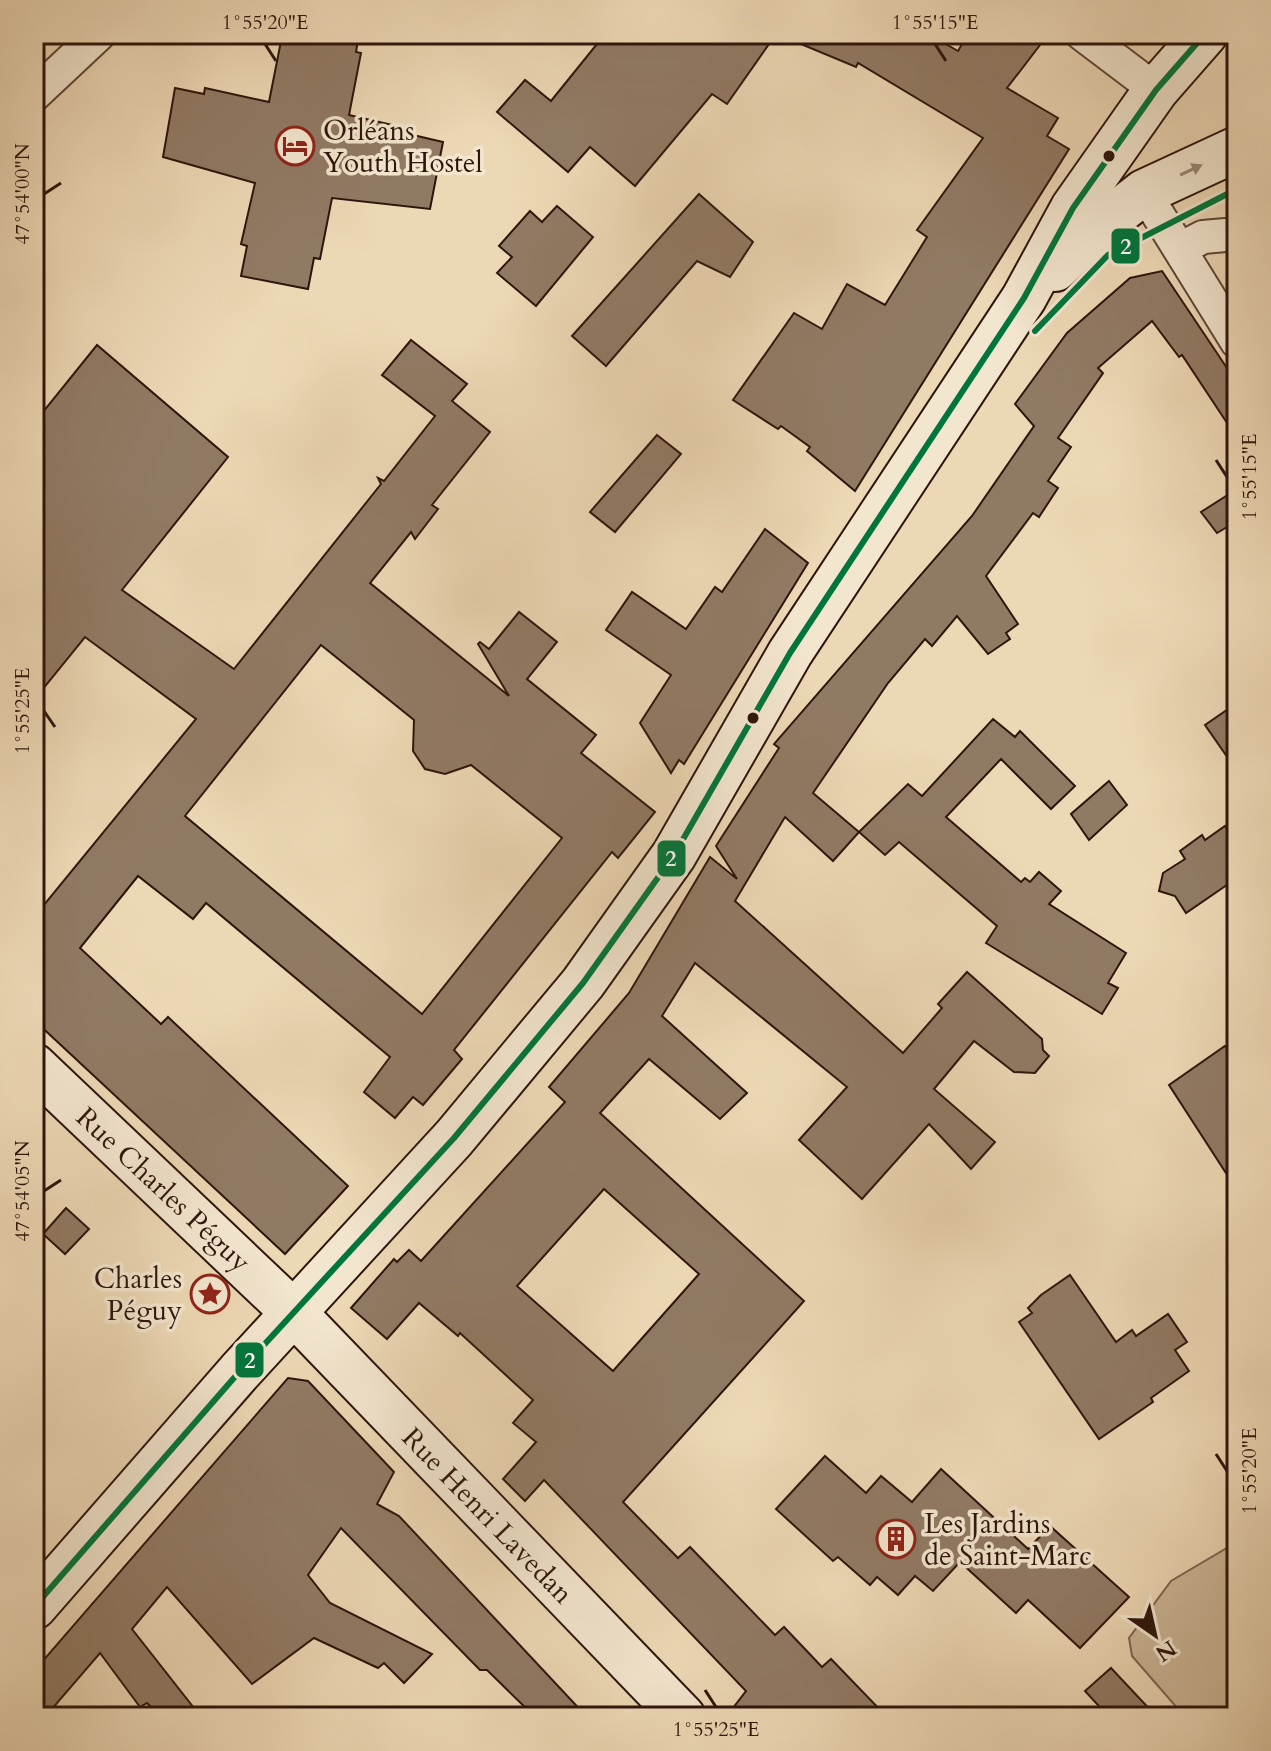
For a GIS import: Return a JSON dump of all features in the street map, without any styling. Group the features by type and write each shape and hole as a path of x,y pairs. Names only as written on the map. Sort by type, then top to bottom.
{"main road":[{"path":"34,1607 294,1313 454,1138 604,954 711,796 790,653 1024,298 1073,208 1156,90 1205,34"},
{"path":"1024,298 1098,228 1144,192 1237,149"},
{"name":"Rue Charles Péguy","path":"34,1066 294,1313"},
{"name":"Rue Henri Lavedan","path":"294,1313 683,1717"}],"street":[{"path":"34,95 99,34"},
{"path":"1082,34 1156,90"},
{"path":"1144,192 1237,342"},
{"path":"1180,249 1203,237 1237,234"}],"shaded area":[{"path":"1237,1542 1237,1717 1185,1717 1132,1656 1129,1638 1171,1581"}],"building":[{"path":"359,34 356,52 361,53 349,115 414,130 413,135 443,142 430,209 332,198 320,259 314,258 308,289 241,276 247,246 241,244 255,183 163,157 175,88 204,94 205,88 269,102 282,36"},
{"path":"605,34 776,34 727,104 712,94 635,186 590,147 568,172 497,112 525,80 551,101"},
{"path":"777,34 928,34 958,51 968,34 1025,34 1040,45 1007,88 1058,118 1047,136 1069,149 855,491 807,451 810,447 781,426 778,429 733,400 794,313 822,329 847,284 885,305 927,237 917,230 983,138 858,63 856,67"},
{"path":"699,194 753,242 730,277 697,261 606,366 572,336"},
{"path":"557,206 593,237 536,306 497,273 512,257 499,246 530,211 542,222"},
{"path":"1162,271 1237,383 1237,438 1182,355 1179,357 1152,321 1098,368 1103,373 1058,438 1071,447 1048,481 1058,488 1039,517 1033,513 986,576 1018,624 1006,633 1010,639 988,654 957,616 932,646 925,639 888,683 813,793 859,832 833,861 785,817 735,901 903,1053 942,1008 938,1004 967,972 1042,1039 1043,1050 1049,1056 1035,1073 1014,1072 974,1041 934,1089 995,1142 971,1169 929,1124 862,1199 799,1140 847,1087 695,963 662,1016 747,1093 720,1119 649,1059 600,1113 804,1301 623,1502 678,1558 690,1547 775,1635 784,1627 822,1667 831,1659 887,1717 726,1717 746,1691 544,1480 525,1501 503,1479 536,1442 513,1423 533,1400 460,1333 458,1336 419,1303 387,1339 351,1308 394,1259 397,1262 409,1250 421,1261 565,1102 549,1087 629,993 710,857 737,879 716,846 779,748 774,744 972,516 1034,426 1015,404 1067,333 1130,278","holes":["604,1189 699,1274 613,1371 517,1286"]},
{"path":"411,340 467,384 452,401 490,432 432,505 438,509 415,539 411,532 370,583 509,696 478,644 480,642 489,649 519,612 557,642 527,679 596,735 581,753 655,812 618,858 612,852 454,1050 462,1059 423,1105 413,1097 395,1118 364,1092 390,1057 206,903 193,919 138,876 80,948 161,1024 168,1017 348,1186 285,1254 34,1020 34,917 196,719 85,637 34,700 34,423 97,345 228,457 122,590 234,669 381,484 378,478 384,481 435,416 382,375","holes":["321,645 414,720 413,751 425,769 445,774 471,765 562,838 422,1014 185,816"]},
{"path":"657,435 681,454 615,532 590,512"},
{"path":"1237,489 1237,521 1217,533 1201,512"},
{"path":"765,529 808,563 684,764 679,760 671,773 640,723 671,675 606,630 632,592 686,629 715,587 722,592"},
{"path":"1237,703 1237,771 1205,725"},
{"path":"993,719 1015,737 1020,731 1075,786 1051,809 1001,759 946,817 1021,882 1025,878 1030,882 1039,872 1061,891 1049,904 1126,953 1108,983 1118,988 1102,1014 986,943 997,926 899,842 885,855 859,832 908,784 922,796"},
{"path":"1109,781 1127,805 1089,840 1071,814"},
{"path":"1225,826 1237,843 1237,878 1186,913 1175,896 1159,891 1163,873 1185,859 1180,851 1202,835 1205,840"},
{"path":"1225,1046 1237,1064 1237,1190 1169,1085"},
{"path":"66,1208 89,1229 65,1254 43,1234"},
{"path":"1070,1275 1116,1342 1132,1330 1136,1336 1168,1314 1187,1342 1175,1350 1189,1371 1151,1398 1153,1402 1099,1439 1019,1322 1032,1313 1028,1308 1041,1295"},
{"path":"288,1378 308,1381 394,1472 377,1504 399,1516 587,1717 535,1717 487,1670 480,1670 341,1528 308,1575 330,1603 432,1654 404,1683 384,1663 378,1668 314,1638 252,1684 167,1587 132,1629 201,1717 161,1717 147,1703 140,1707 100,1653 45,1717 34,1717 34,1671"},
{"name":"Les Jardins de Saint-Marc","path":"825,1456 866,1493 881,1476 912,1502 941,1469 1028,1549 1050,1526 1129,1597 1080,1648 1028,1600 1016,1613 960,1562 933,1591 915,1576 898,1595 877,1577 870,1585 838,1557 833,1561 776,1509"},
{"path":"1111,1668 1157,1717 1109,1717 1085,1691"}],"transit line":[{"name":"2","path":"34,1607 240,1371 454,1138 583,983 674,855 790,653 1024,298 1073,208 1156,90 1205,34"},
{"name":"2","path":"1035,331 1108,255 1237,189"}],"place":[{"name":"Orléans Youth Hostel","path":"295,146"},
{"name":"Charles Péguy","path":"210,1294"},
{"name":"Les Jardins de Saint-Marc","path":"896,1539"}]}
